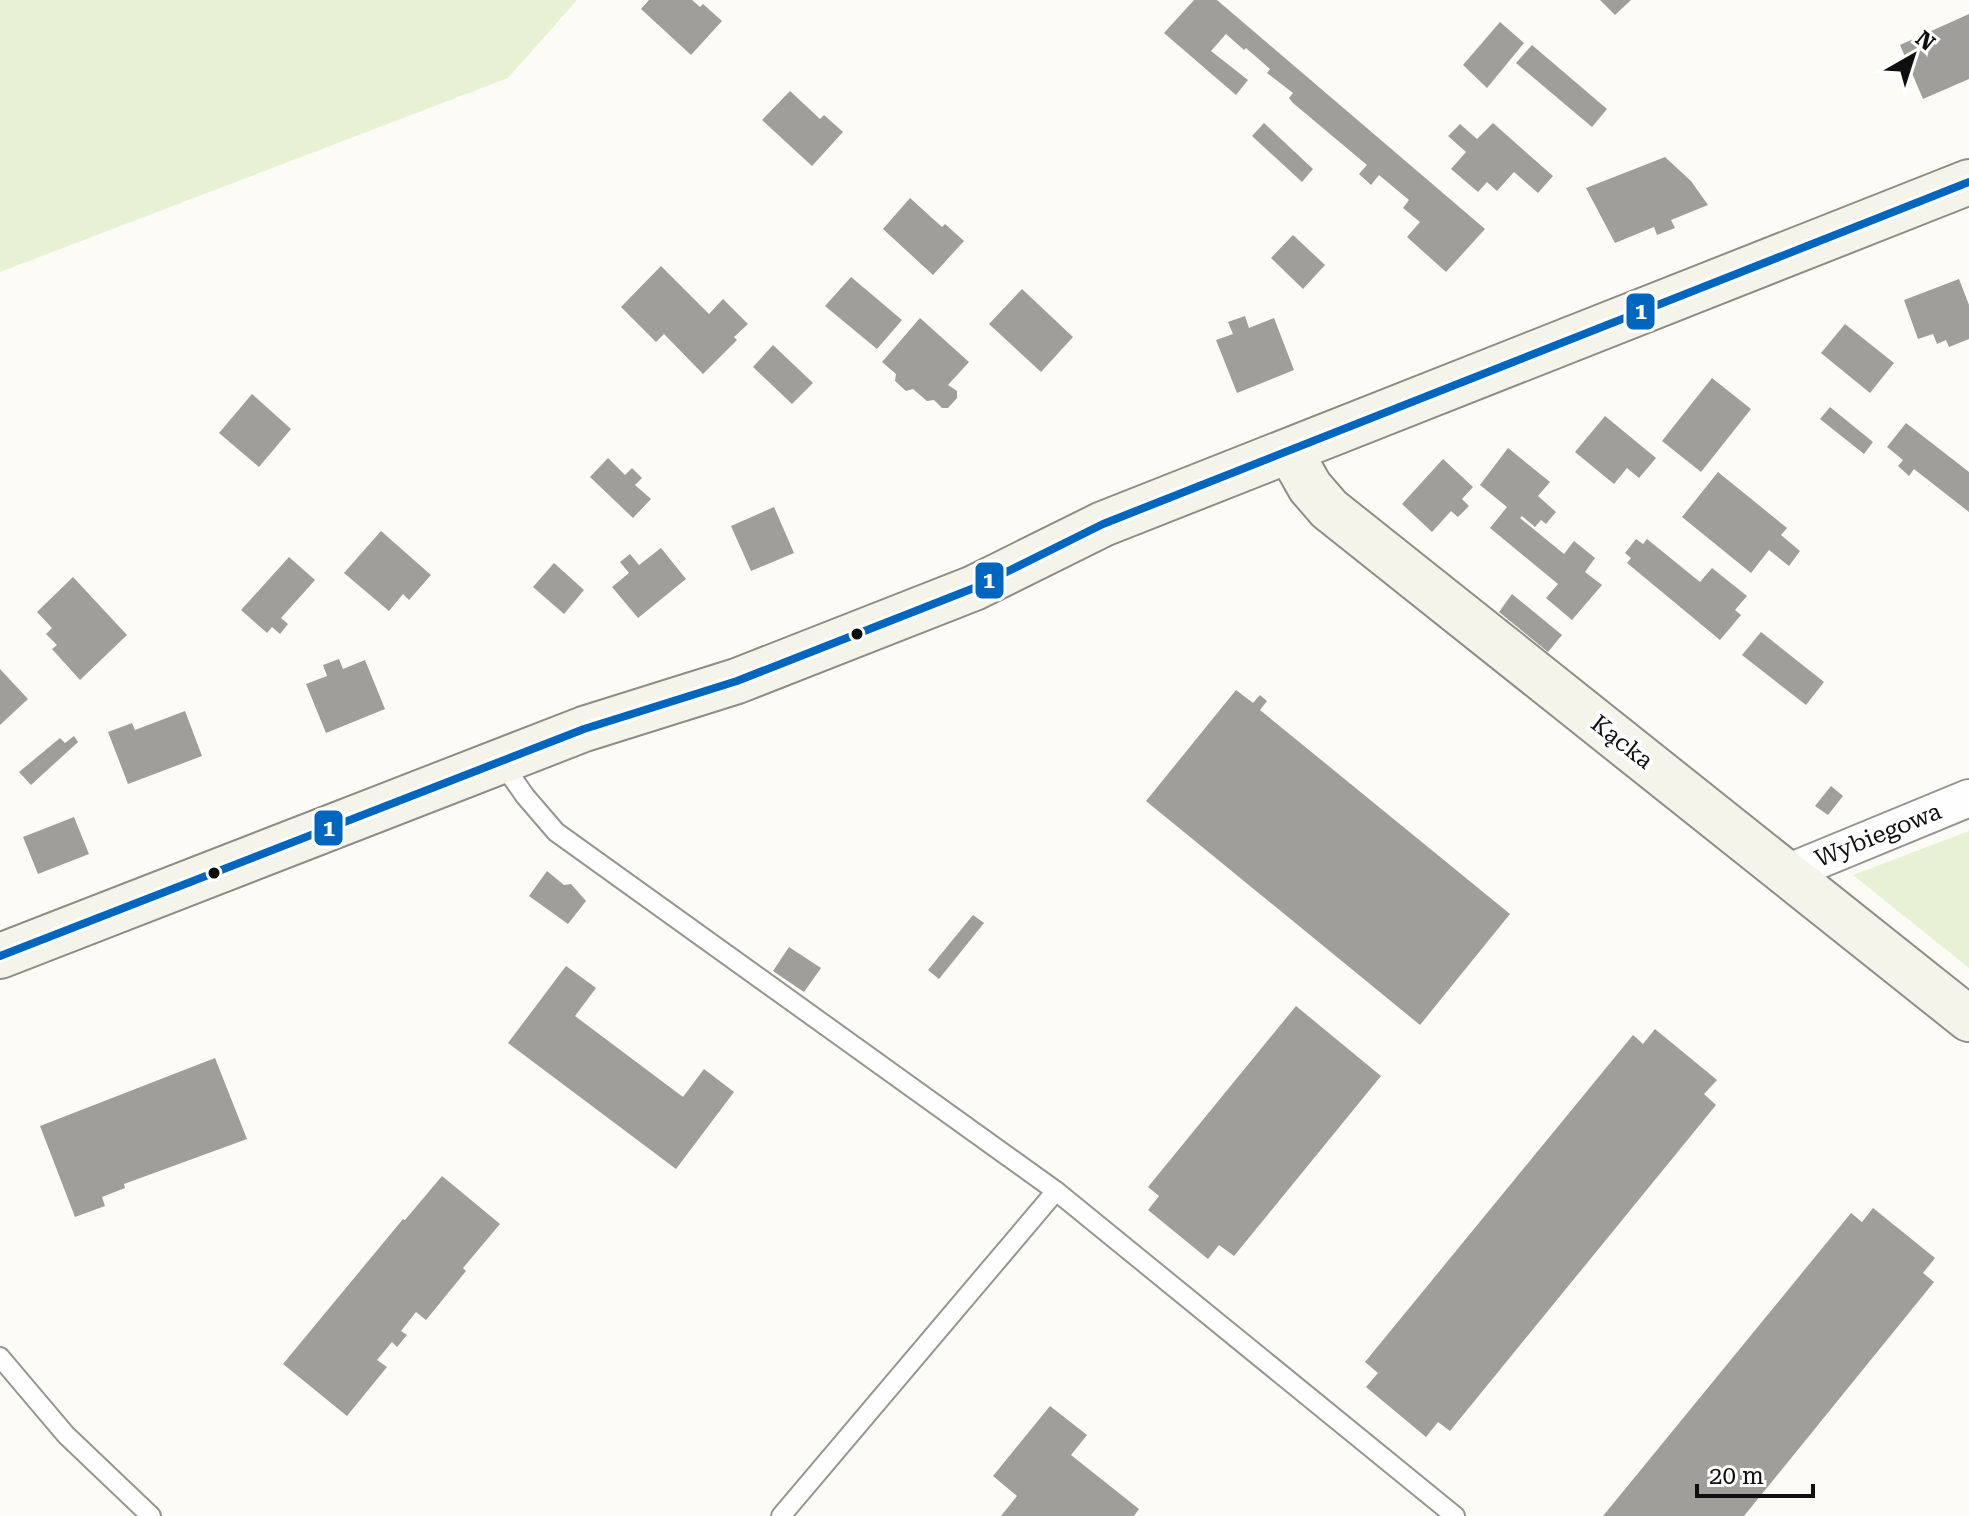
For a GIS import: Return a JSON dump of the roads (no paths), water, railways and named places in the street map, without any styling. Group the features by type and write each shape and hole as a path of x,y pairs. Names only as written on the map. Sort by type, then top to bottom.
{"main road":[{"path":"0,956 584,729 737,681 974,588 1103,524 1969,182"},
{"name":"Kącka","path":"1290,452 1310,487 1329,509 1969,1019"}],"street":[{"name":"Wybiegowa","path":"1787,873 1969,798"}],"lane":[{"path":"502,763 556,832 1056,1191 1455,1516"},
{"path":"781,1516 1056,1191"},
{"path":"0,1357 66,1435 151,1516"}]}
